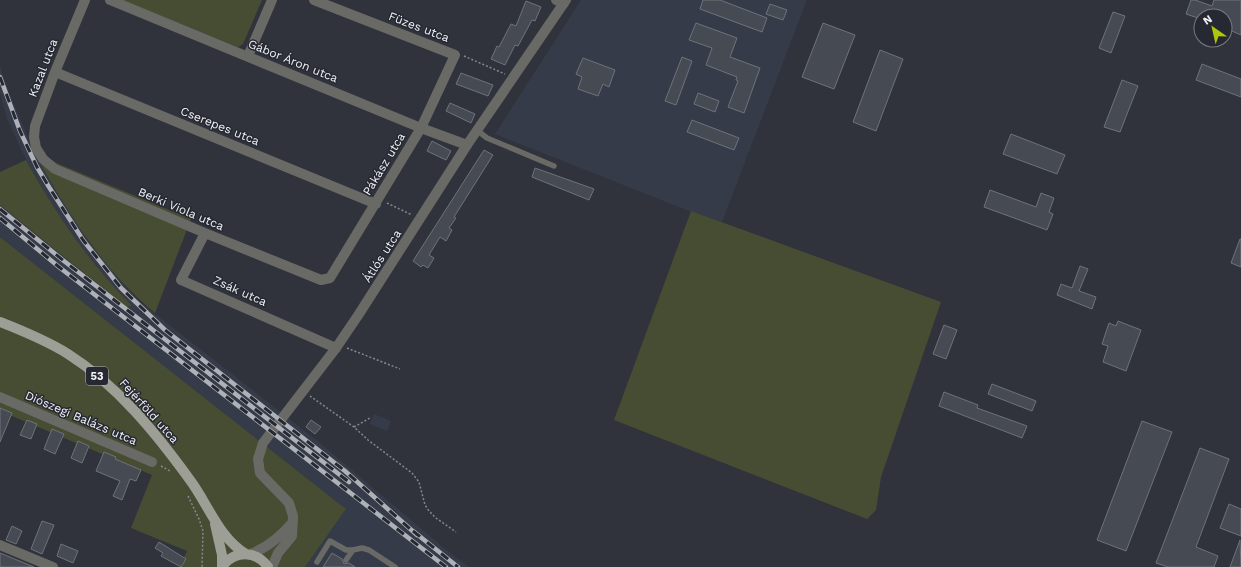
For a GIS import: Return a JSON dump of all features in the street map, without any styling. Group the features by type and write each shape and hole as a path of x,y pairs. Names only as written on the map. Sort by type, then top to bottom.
{"main road":[{"name":"Fejérföld utca","path":"0,322 68,354 103,381 138,414 173,457 202,497 214,518"},
{"name":"53","path":"214,518 237,548 260,558 268,567"},
{"name":"53","path":"214,518 222,549 222,566"},
{"name":"53","path":"222,566 233,557 248,554"}],"street":[{"name":"Kazal utca","path":"36,148 34,137 35,126 55,72 85,0"},
{"name":"Gábor Áron utca","path":"110,0 421,128 467,145"},
{"path":"248,56 272,0"},
{"name":"Füzes utca","path":"314,0 455,55"},
{"name":"Átlós utca","path":"293,522 292,507 260,473 258,459 263,443 304,392 359,314 467,145 478,131 562,1"},
{"name":"Pákász utca","path":"325,280 330,278 421,128 455,55"},
{"name":"Cserepes utca","path":"55,72 377,201"},
{"name":"Berki Viola utca","path":"36,148 43,159 55,169 205,233 321,280 325,280"},
{"name":"Zsák utca","path":"205,233 181,280 337,346"},
{"name":"Diószegi Balázs utca","path":"0,397 152,462"},
{"path":"248,554 260,551 274,541 293,522"},
{"path":"272,567 278,553 292,536 293,522"},
{"path":"0,545 53,567"}],"lane":[{"path":"478,131 488,138 554,166"},
{"path":"317,562 330,541 342,548 353,550 366,549 395,567"},
{"path":"346,560 353,550"}],"path":[{"name":"Füzes utca","path":"455,55 459,54 513,77"},
{"path":"377,201 420,219"},
{"path":"337,346 400,369"},
{"path":"304,392 354,427 368,440 412,473 418,482 425,505 429,511 436,518 456,532"},
{"path":"354,427 370,418"},
{"path":"152,462 170,471"},
{"path":"186,491 203,531 202,567"}],"shaded area":[{"path":"581,0 807,0 722,222 684,209 495,134"},
{"path":"0,66 7,88 35,154 64,203 91,244 124,285 139,301 320,443 444,548 469,567 305,567 346,509 0,237 0,205 126,307 131,306 109,283 76,240 53,207 26,160 7,119 0,93"},
{"path":"374,414 391,421 387,431 370,424"}],"green space":[{"path":"122,0 262,0 243,44 238,47"},
{"path":"35,154 191,219 155,313 136,296 103,259 73,218"},
{"path":"26,160 61,218 87,254 132,306 126,307 0,205 0,172"},
{"path":"691,211 941,302 881,477 876,510 867,519 614,420"},
{"path":"0,237 346,509 305,567 179,567 187,551 131,528 152,475 0,411"}],"building":[{"path":"703,0 720,0 767,18 762,32 700,9"},
{"path":"1191,0 1212,6 1214,0 1241,0 1241,35 1233,32 1233,8 1193,8 1193,16 1186,14"},
{"path":"526,1 541,7 535,21 532,20 518,46 515,45 505,65 491,59 497,46 499,47 511,24 516,26"},
{"path":"770,4 787,10 783,20 766,14"},
{"path":"1113,12 1125,16 1111,53 1099,48"},
{"path":"696,23 737,38 730,57 760,68 744,113 728,107 738,81 736,80 737,77 706,65 712,48 689,40"},
{"path":"823,23 855,35 834,89 802,77"},
{"path":"880,50 903,59 876,131 853,122"},
{"path":"682,57 692,61 676,105 665,101"},
{"path":"583,58 615,70 609,87 603,84 598,96 578,89 582,77 576,74"},
{"path":"1202,64 1241,79 1241,97 1196,80"},
{"path":"461,73 493,85 488,96 456,84"},
{"path":"1122,80 1138,86 1120,132 1104,127"},
{"path":"698,93 719,101 715,112 694,104"},
{"path":"450,103 475,114 471,123 446,111"},
{"path":"692,120 739,138 734,150 687,132"},
{"path":"1011,134 1065,155 1057,174 1003,154"},
{"path":"432,141 451,151 446,160 427,151"},
{"path":"484,150 493,155 454,217 456,218 449,228 452,230 446,241 440,237 429,255 434,258 428,268 423,265 421,267 413,261"},
{"path":"535,168 594,189 589,200 532,177"},
{"path":"990,190 1036,207 1041,193 1054,198 1049,212 1053,214 1047,230 984,207"},
{"path":"1241,239 1241,267 1231,263"},
{"path":"1080,266 1088,269 1079,291 1096,297 1092,309 1057,295 1061,284 1072,288"},
{"path":"1118,321 1141,330 1126,371 1103,362 1108,346 1102,344 1109,323 1116,326"},
{"path":"944,325 957,330 946,359 933,354"},
{"path":"992,384 1036,401 1032,411 988,394"},
{"path":"944,392 978,405 977,408 1027,426 1022,438 939,406"},
{"path":"0,408 12,413 0,442"},
{"path":"27,420 37,424 31,439 20,435"},
{"path":"311,420 321,427 315,434 306,427"},
{"path":"1142,421 1172,432 1126,551 1097,540"},
{"path":"52,429 64,434 55,454 44,449"},
{"path":"78,441 89,446 82,463 71,458"},
{"path":"1200,448 1229,459 1196,547 1218,556 1214,567 1168,567 1156,563"},
{"path":"104,452 116,457 115,459 141,470 136,481 130,479 122,500 113,496 120,481 96,471"},
{"path":"1229,504 1241,509 1241,536 1220,528"},
{"path":"42,521 54,525 42,554 31,549"},
{"path":"12,526 22,531 16,544 6,540"},
{"path":"1240,540 1241,567 1230,567"},
{"path":"159,542 186,559 181,567 161,556 163,553 155,548"},
{"path":"61,544 78,551 73,563 57,556"},
{"path":"0,553 34,567 0,567"},
{"path":"332,553 342,559 344,564 349,563 355,567 323,567"}],"railway":[{"path":"0,77 20,131 37,167 83,240 121,288 165,330 345,471 417,535"},
{"path":"0,209 64,261 349,482"},
{"path":"0,218 59,267 446,567"},
{"path":"413,531 458,567"}]}
